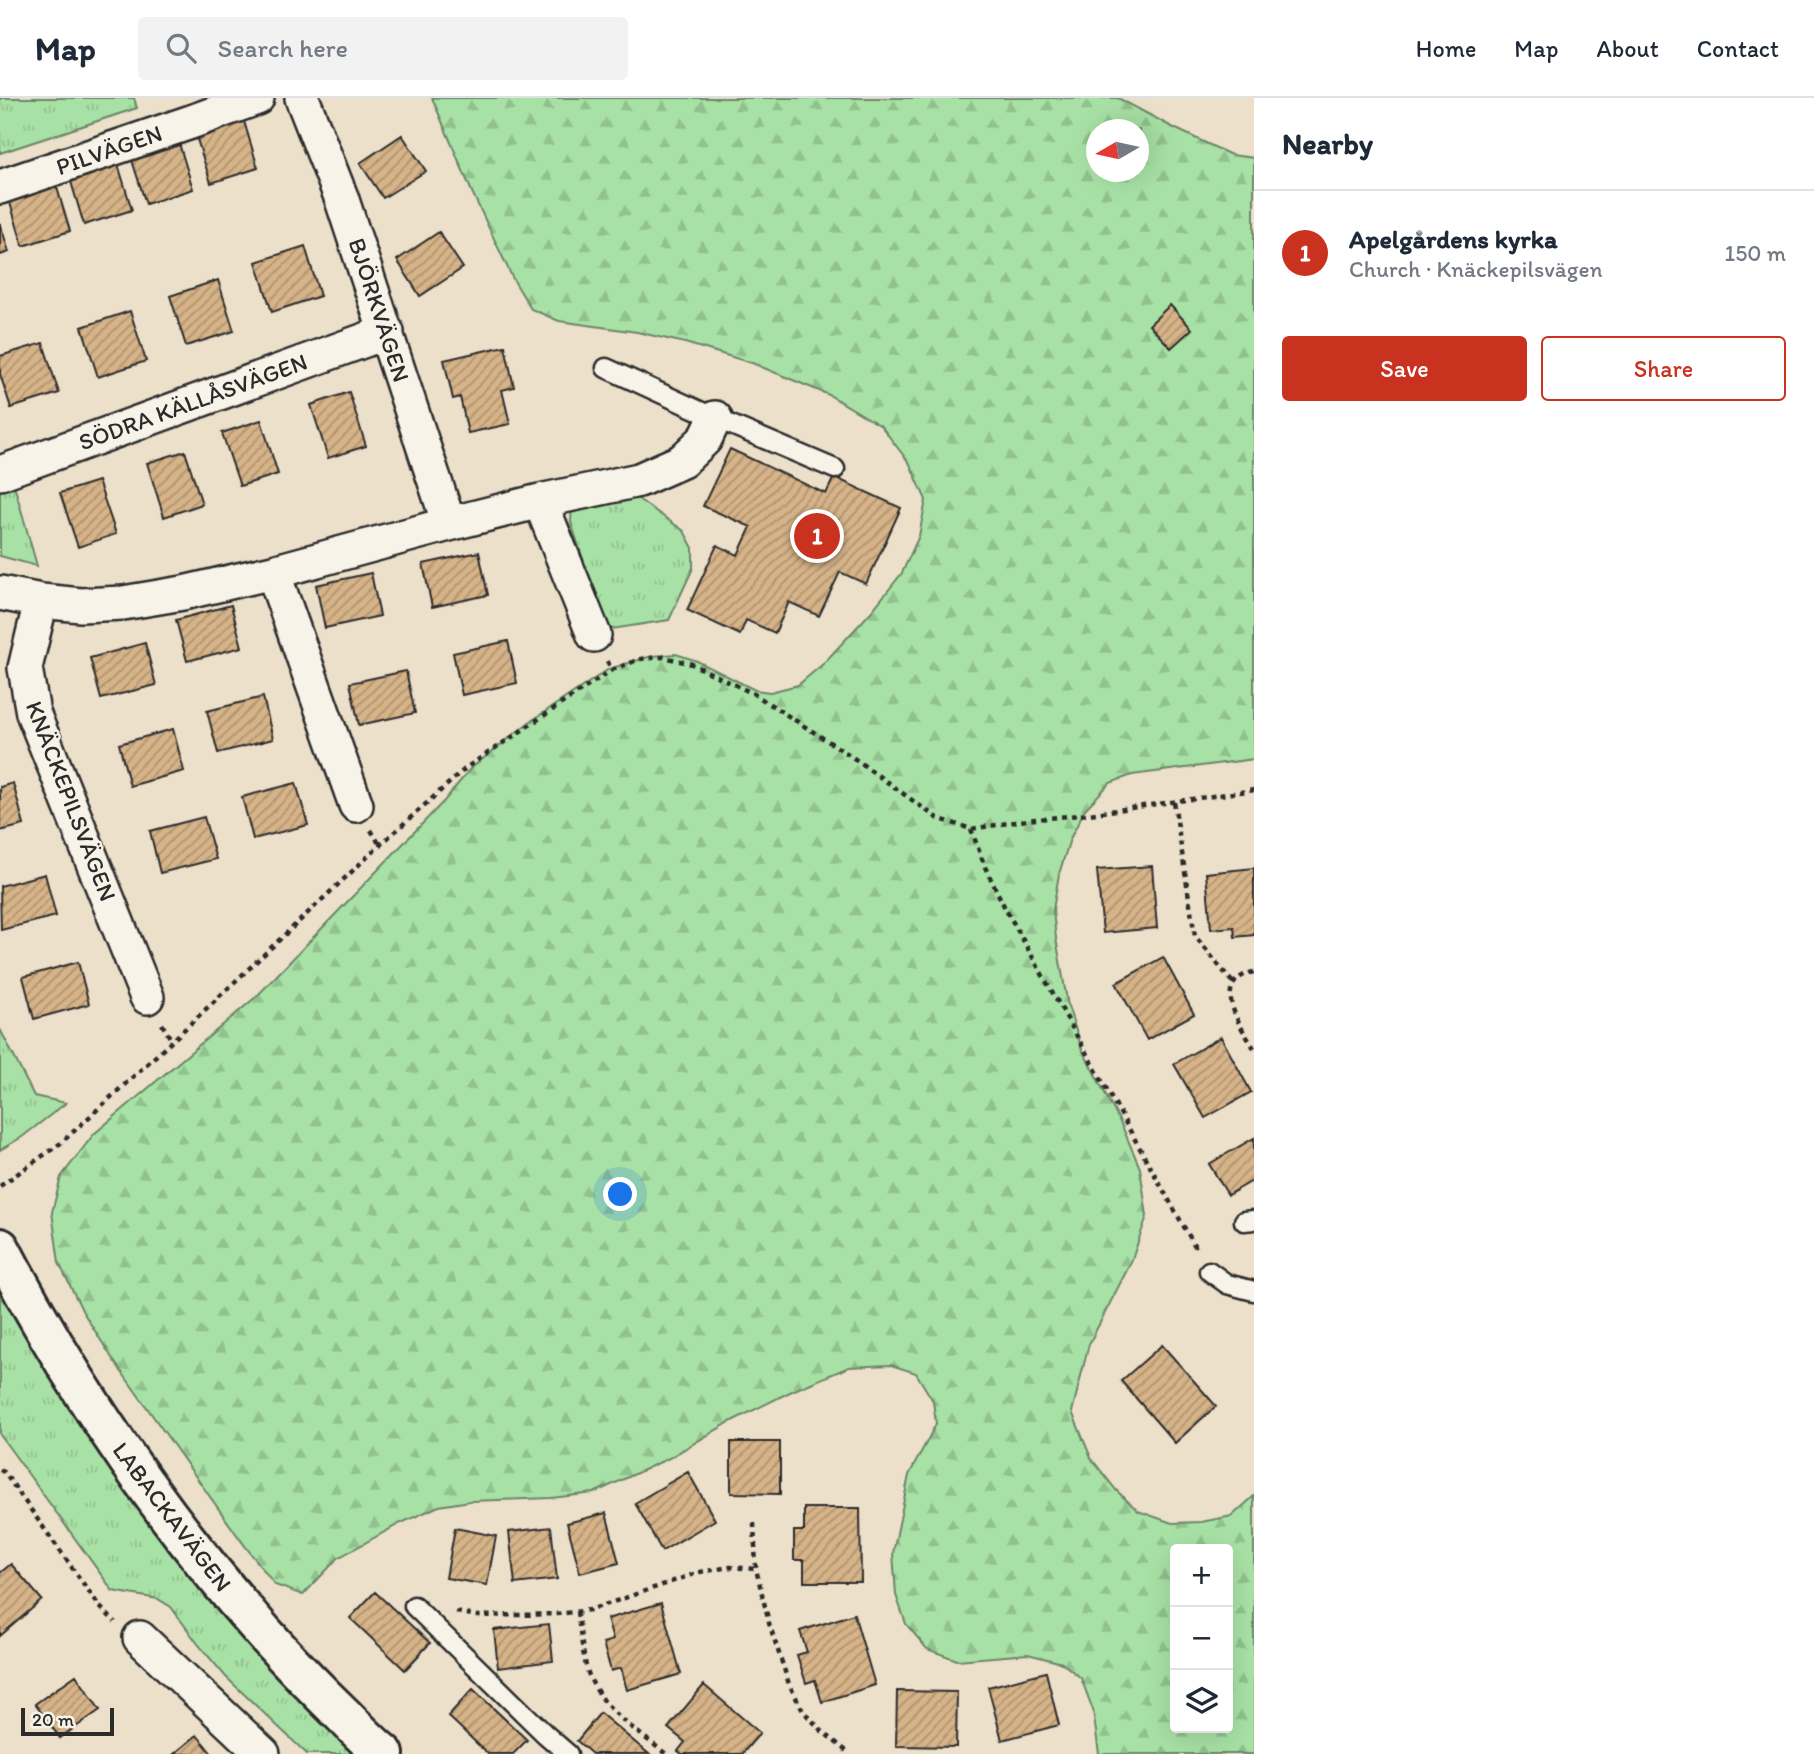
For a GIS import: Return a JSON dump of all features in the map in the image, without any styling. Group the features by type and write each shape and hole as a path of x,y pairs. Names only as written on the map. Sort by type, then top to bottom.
{"street":[{"name":"PILVÄGEN","path":"0,187 257,98"},
{"name":"BJÖRKVÄGEN","path":"302,98 341,197 449,524"},
{"name":"SÖDRA KÄLLÅSVÄGEN","path":"0,473 387,332"},
{"path":"0,593 81,605 123,603 183,593 273,572 449,524 639,480 682,461 705,439 715,418"},
{"path":"540,502 594,635"},
{"path":"273,572 356,805"},
{"name":"KNÄCKEPILSVÄGEN","path":"41,601 25,668 33,713 147,997"},
{"name":"LABACKAVÄGEN","path":"0,1248 64,1363 105,1427 174,1523 221,1584 299,1672 384,1754"},
{"path":"140,1638 263,1754"}],"lane":[{"path":"606,368 835,469"},
{"path":"1209,1271 1227,1284 1254,1291"},
{"path":"414,1605 568,1754"}],"path":[{"path":"594,635 612,670"},
{"path":"0,1186 61,1143 467,767 612,670 640,659 664,657 692,664 754,694 848,754 937,818 971,829 1254,790"},
{"path":"1174,802 1195,936 1233,983"},
{"path":"971,829 985,867 1005,908 1209,1271"},
{"path":"1254,972 1243,974 1233,983 1230,999 1235,1017 1254,1048"},
{"path":"0,1470 100,1607 116,1623 140,1638"},
{"path":"754,1523 756,1569 769,1623 789,1684 803,1711 850,1754"},
{"path":"414,1605 478,1616 590,1611 700,1572 730,1567 756,1569"},
{"path":"577,1612 587,1668 597,1690 611,1709 666,1754"}],"green space":[{"path":"0,98 134,98 137,108 0,153"},
{"path":"432,98 1118,98 1231,155 1254,158 1254,759 1132,775 1110,783 1085,809 1070,839 1059,874 1053,910 1068,1006 1082,1049 1122,1126 1140,1168 1147,1216 1131,1262 1089,1344 1072,1412 1091,1458 1116,1490 1138,1511 1172,1523 1201,1522 1232,1516 1254,1496 1254,1754 1099,1754 1093,1710 1081,1678 1062,1663 1028,1654 957,1660 927,1649 906,1624 896,1595 893,1553 909,1475 936,1424 933,1401 916,1373 891,1365 849,1367 792,1391 730,1422 669,1458 594,1493 551,1498 470,1501 439,1506 399,1524 338,1558 303,1595 275,1585 114,1361 83,1312 59,1263 52,1212 61,1177 94,1134 257,996 445,800 470,769 528,723 609,669 652,656 676,654 697,661 755,690 770,692 798,685 823,664 870,613 902,573 919,536 926,500 910,464 881,426 829,395 752,363 637,332 559,321 531,309 513,279"},
{"path":"11,474 37,566 0,556 0,477"},
{"path":"621,487 684,531 693,548 693,568 669,620 606,630 571,522 572,506"},
{"path":"0,1029 34,1096 66,1103 22,1137 0,1150"},
{"path":"0,1275 368,1754 307,1754 226,1677 171,1607 158,1599 113,1591 0,1435"}],"building":[{"path":"243,118 258,168 211,183 195,133"},
{"path":"402,135 426,171 383,198 360,163"},
{"path":"178,140 193,189 146,204 130,154"},
{"path":"117,161 132,210 84,225 69,175"},
{"path":"55,181 70,231 23,246 8,196"},
{"path":"0,223 9,252 0,255"},
{"path":"439,232 463,268 420,296 397,260"},
{"path":"305,246 320,296 272,312 256,262"},
{"path":"218,280 234,331 186,346 170,296"},
{"path":"1170,305 1192,329 1171,348 1149,325"},
{"path":"130,311 146,361 98,377 82,327"},
{"path":"43,343 59,393 11,408 0,374 0,356"},
{"path":"505,346 514,387 502,390 510,424 468,433 460,397 453,399 444,360"},
{"path":"349,392 366,446 328,458 311,405"},
{"path":"261,420 278,474 240,486 222,433"},
{"path":"730,449 826,494 834,477 901,508 866,584 840,572 819,616 789,602 775,633 746,620 740,635 687,610 717,545 738,555 751,527 703,506"},
{"path":"185,451 202,504 164,517 147,463"},
{"path":"98,481 116,534 78,547 60,493"},
{"path":"479,552 488,595 432,607 423,564"},
{"path":"371,573 380,616 325,628 316,585"},
{"path":"231,605 242,647 187,661 176,620"},
{"path":"508,641 517,683 462,695 453,653"},
{"path":"145,643 156,685 101,699 90,658"},
{"path":"406,671 415,713 359,725 350,683"},
{"path":"263,697 273,739 218,753 207,711"},
{"path":"173,729 184,771 130,786 119,744"},
{"path":"13,783 24,825 0,831 0,787"},
{"path":"296,783 308,825 253,839 242,797"},
{"path":"204,817 216,859 160,873 150,831"},
{"path":"1152,866 1157,928 1103,933 1097,870"},
{"path":"1254,868 1254,935 1235,937 1234,927 1211,929 1206,873"},
{"path":"45,874 56,916 1,930 0,886"},
{"path":"1163,957 1194,1014 1147,1040 1116,983"},
{"path":"78,962 89,1004 34,1019 23,977"},
{"path":"1221,1037 1251,1092 1205,1118 1174,1064"},
{"path":"1254,1138 1254,1180 1228,1195 1209,1164"},
{"path":"1162,1345 1216,1406 1175,1443 1121,1381"},
{"path":"731,1442 780,1442 780,1494 731,1493"},
{"path":"688,1472 715,1520 662,1551 635,1503"},
{"path":"804,1508 860,1508 861,1582 804,1582 804,1560 794,1560 794,1531 804,1531"},
{"path":"606,1513 619,1563 580,1573 567,1523"},
{"path":"551,1527 557,1579 515,1584 509,1532"},
{"path":"455,1528 496,1536 487,1585 446,1578"},
{"path":"11,1564 42,1600 0,1636 0,1573"},
{"path":"375,1592 430,1643 405,1670 350,1618"},
{"path":"661,1603 681,1674 627,1690 621,1668 611,1671 603,1643 613,1640 607,1619"},
{"path":"854,1614 875,1685 822,1702 815,1680 806,1683 797,1655 807,1652 800,1631"},
{"path":"549,1624 553,1661 498,1668 494,1630"},
{"path":"1046,1672 1059,1725 1002,1740 988,1687"},
{"path":"76,1675 100,1710 60,1738 35,1704"},
{"path":"704,1685 760,1733 742,1754 682,1754 678,1751 685,1742 668,1728"},
{"path":"473,1689 527,1740 513,1754 488,1754 448,1716"},
{"path":"897,1691 957,1692 956,1747 896,1746"},
{"path":"600,1713 649,1754 592,1754 577,1741"},
{"path":"197,1735 212,1754 174,1754"}],"place":[{"name":"Apelgårdens kyrka","path":"817,536"}]}
